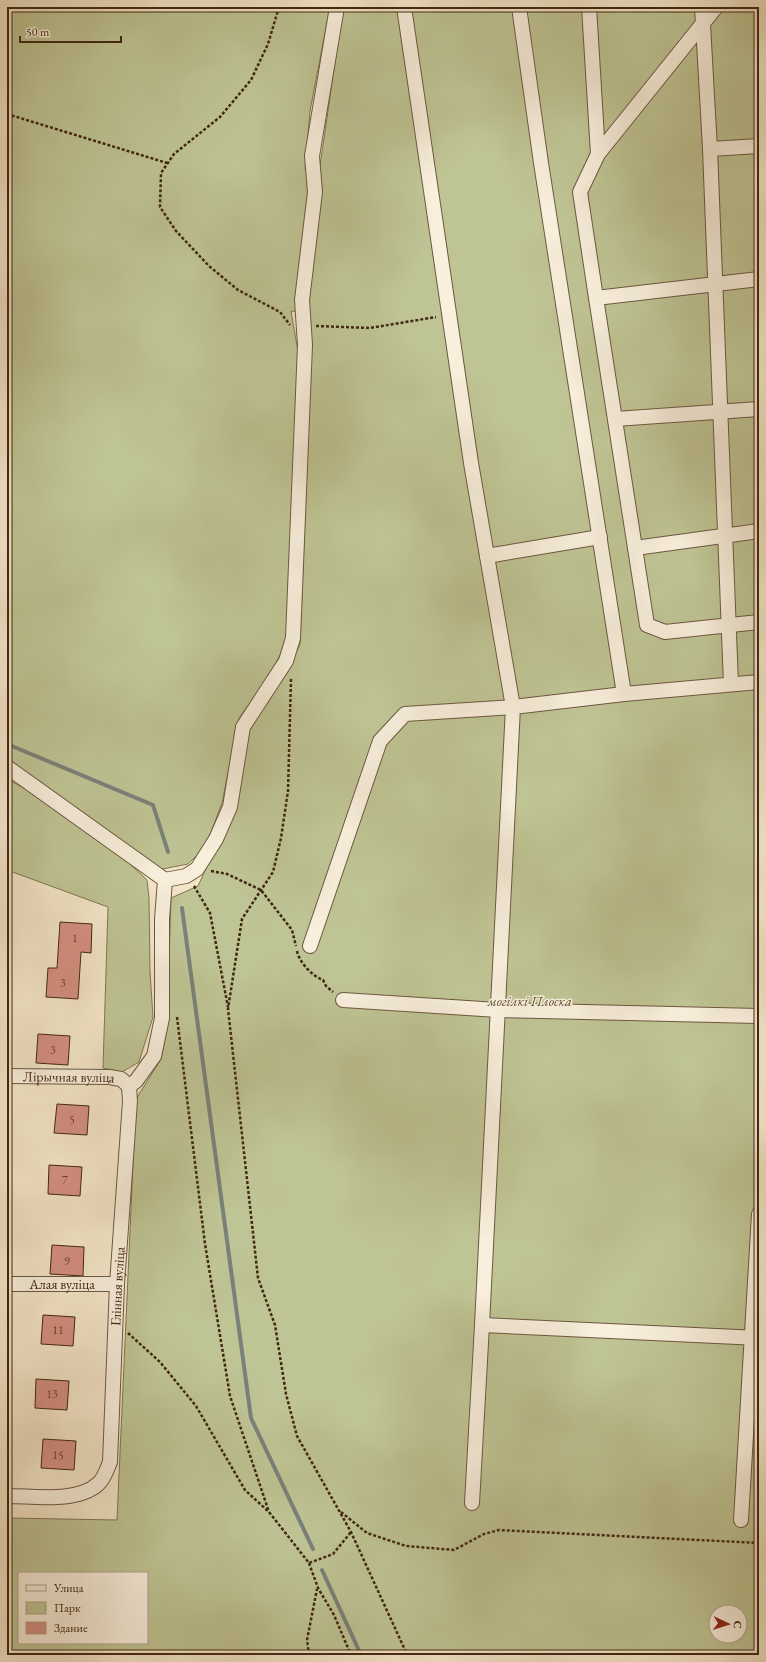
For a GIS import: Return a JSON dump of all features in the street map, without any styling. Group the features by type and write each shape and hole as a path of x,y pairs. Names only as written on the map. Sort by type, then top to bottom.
{"street":[{"path":"165,880 191,872 216,839 230,807 243,727 286,661 293,638 305,345 302,300 315,192 312,156 337,7"},
{"path":"404,7 472,463 513,707 472,1503"},
{"path":"519,7 541,163 624,694"},
{"path":"590,7 598,154"},
{"path":"702,7 710,150 714,284 731,684"},
{"path":"716,7 598,154 580,192 647,625 665,632 728,624 759,622"},
{"path":"710,150 759,146"},
{"path":"596,298 759,279"},
{"path":"616,419 759,409"},
{"path":"635,548 759,531"},
{"path":"487,556 600,537"},
{"path":"310,946 380,741 405,714 513,707 624,694 759,682"},
{"path":"7,766 165,880"},
{"path":"129,1086 136,1081 154,1056 162,1018 162,918 165,880"},
{"path":"343,1000 498,1010 759,1016"},
{"name":"Лірычная вуліца","path":"7,1076 109,1077 121,1079 129,1086"},
{"name":"Глінная вуліца","path":"7,1496 62,1497 84,1493 99,1484 110,1462 117,1284 130,1102 129,1086"},
{"path":"741,1520 755,1338 759,1214"},
{"name":"Алая вуліца","path":"7,1284 117,1284"},
{"path":"482,1325 755,1338"}],"path":[{"path":"279,7 268,44 251,80 220,117 174,154 161,173 160,207 176,231 209,266 238,290 280,312 305,345"},
{"path":"7,114 167,163"},
{"path":"304,324 329,327 370,328 450,314"},
{"path":"228,1010 242,919 273,872 281,838 288,791 292,676"},
{"path":"261,890 227,874 191,872 210,913 228,1010 258,1278 275,1325 286,1394 298,1436 351,1532 406,1650 406,1655"},
{"path":"176,1016 204,1244 230,1396 270,1512"},
{"path":"116,1322 160,1362 196,1406 245,1490 270,1512 309,1563 318,1588 334,1615 351,1655"},
{"path":"339,1510 368,1533 406,1546 454,1550 484,1534 499,1530 759,1543"},
{"path":"309,1563 333,1554 351,1532"},
{"path":"309,1655 307,1640 318,1588"}],"green space":[{"name":"могілкі Плоска","path":"7,7 330,7 310,111 305,169 319,173 343,7 759,7 759,1655 7,1655 7,1518 117,1520 136,1099 161,1059 167,1029 171,898 198,886 210,860 250,725 281,681 300,645 311,360 310,313 291,311 299,357 288,637 272,672 239,718 222,803 206,846 188,864 163,869 157,867 7,760"},
{"path":"7,779 27,790 126,860 147,880 149,898 150,972 153,1017 139,1062 122,1072 103,1068 108,907 7,870"}],"building":[{"path":"60,922 92,924 91,953 81,952 78,999 46,997 48,968 57,968"},
{"path":"38,1034 70,1036 68,1065 36,1063"},
{"path":"57,1104 89,1106 87,1135 54,1133"},
{"path":"49,1165 82,1167 80,1196 48,1194"},
{"path":"52,1245 84,1247 83,1276 50,1274"},
{"path":"43,1315 75,1317 73,1346 41,1344"},
{"path":"36,1379 69,1381 67,1410 35,1408"},
{"path":"43,1439 76,1441 74,1470 41,1468"}],"waterway":[{"path":"7,744 153,805 168,852"},
{"path":"182,908 251,1418 313,1549"},
{"path":"322,1570 361,1655"}]}
